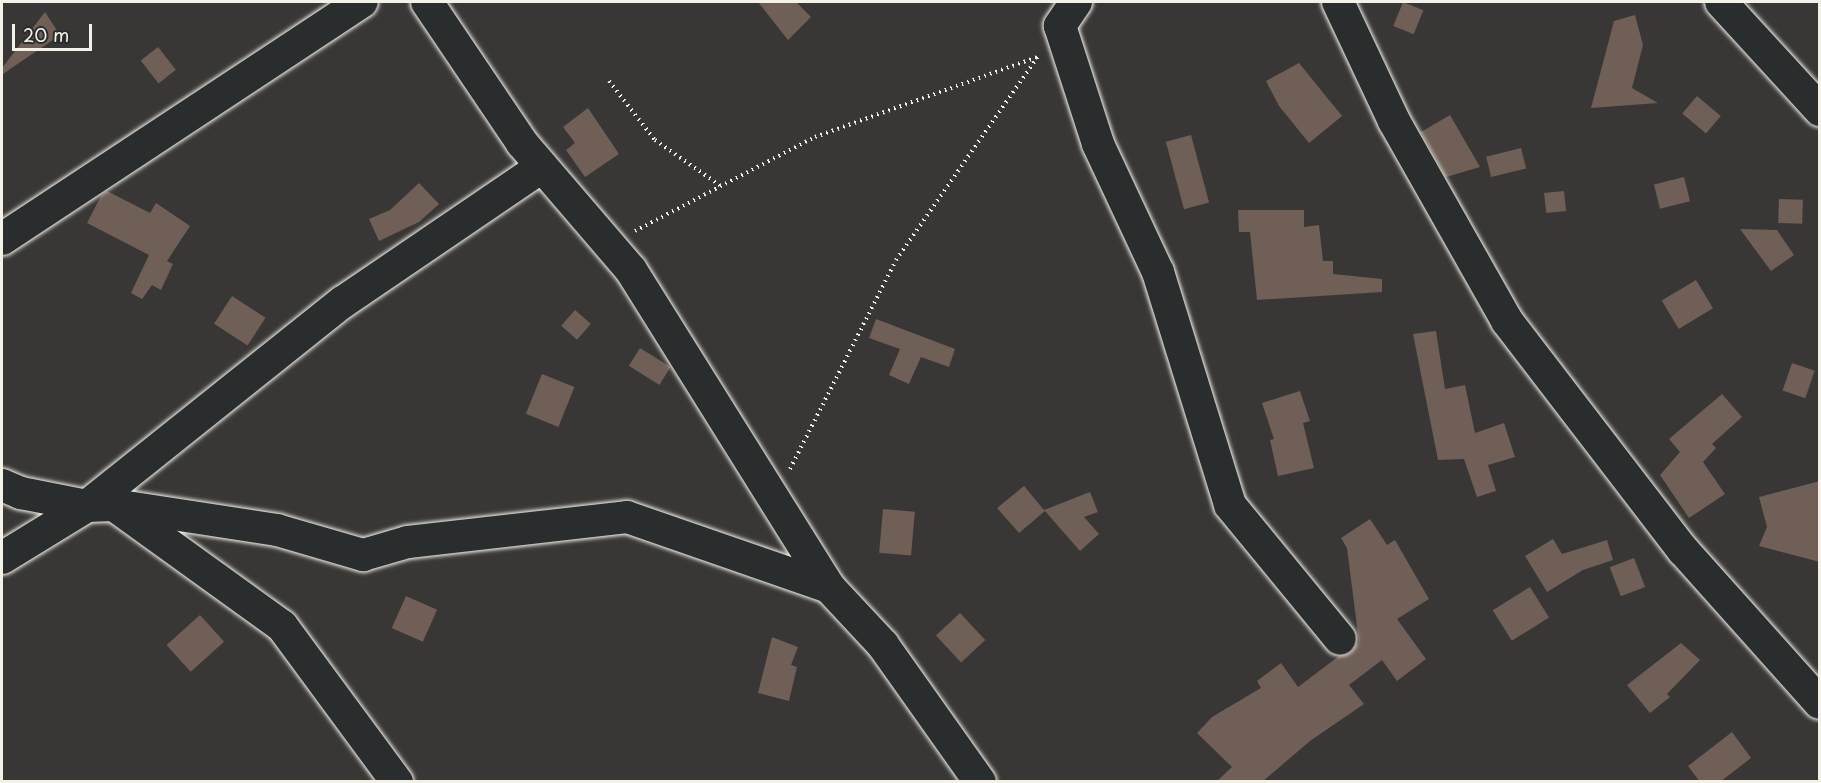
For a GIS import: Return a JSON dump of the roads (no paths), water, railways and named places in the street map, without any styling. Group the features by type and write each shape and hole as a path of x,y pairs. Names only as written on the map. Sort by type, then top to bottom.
{"street":[{"path":"2,239 362,2"},
{"path":"427,2 522,143 631,270 830,587 883,645 980,782"},
{"path":"1338,2 1394,121 1507,321 1683,550 1820,703"},
{"path":"1721,2 1820,110"},
{"path":"1068,14 1098,144 1158,272 1230,505 1340,639"},
{"path":"2,558 101,505 343,303 542,167"},
{"path":"2,485 21,493 277,530 363,555 408,542 627,518 830,587"},
{"path":"101,505 282,626 397,782"}]}
